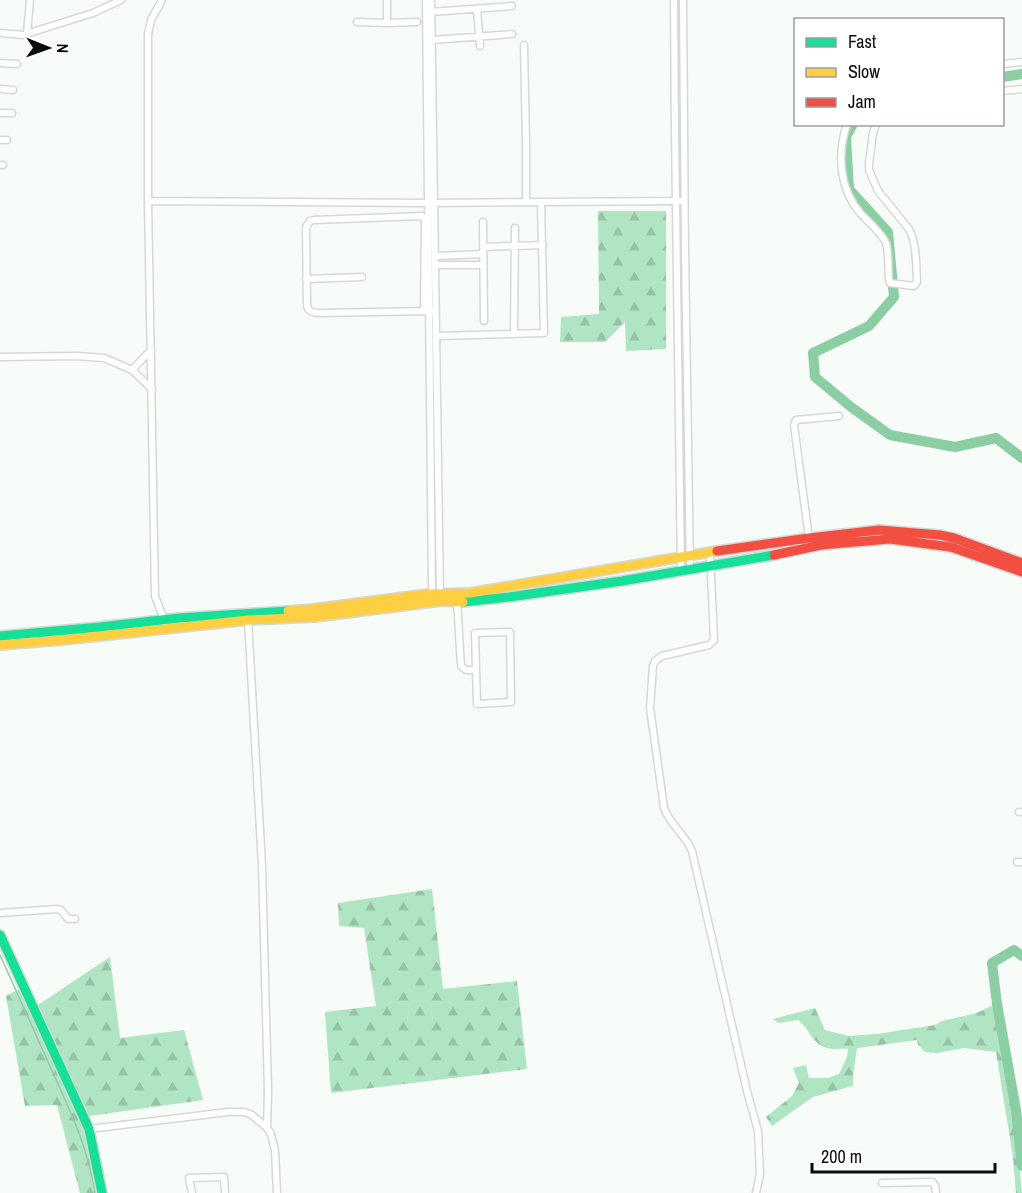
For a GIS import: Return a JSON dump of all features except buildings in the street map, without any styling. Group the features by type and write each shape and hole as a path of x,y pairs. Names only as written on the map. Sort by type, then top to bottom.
{"street":[{"path":"27,34 30,0"},
{"path":"0,33 27,34 93,13 121,0"},
{"path":"162,0 151,20 148,34 148,201 155,596 166,624"},
{"path":"387,0 387,23"},
{"path":"426,0 431,203 436,256 430,311"},
{"path":"431,0 430,311 436,597"},
{"path":"472,0 480,46"},
{"path":"674,0 676,201 686,570"},
{"path":"683,0 690,542 685,556"},
{"path":"431,12 512,6"},
{"path":"357,22 417,22"},
{"path":"432,40 512,34"},
{"path":"524,45 526,202"},
{"path":"1004,64 1022,62"},
{"path":"0,63 17,64"},
{"path":"0,89 13,90"},
{"path":"1004,91 1022,89"},
{"path":"0,113 12,113"},
{"path":"847,126 841,150 843,177 853,202 885,240 890,283 914,286 917,282 915,244 912,236 909,229 878,192 869,171 875,126"},
{"path":"148,201 396,203 684,201"},
{"path":"437,336 544,333 541,202"},
{"path":"396,203 396,217"},
{"path":"430,311 310,312 307,307 306,279 306,227 310,221 419,216 424,218 430,311 437,336 436,597"},
{"path":"483,222 484,321"},
{"path":"514,334 515,228"},
{"path":"436,256 515,245 543,245"},
{"path":"436,265 483,265"},
{"path":"306,279 362,278"},
{"path":"132,370 151,350"},
{"path":"0,357 104,358 132,370 152,389"},
{"path":"810,538 794,425 796,420 839,416"},
{"path":"457,597 685,556 879,530 951,547 1022,572"},
{"path":"0,645 62,640 257,612 436,597 509,597 622,581 890,534 947,537 1022,564"},
{"path":"690,542 706,554 710,565 714,640 709,645 662,656 655,661 650,714 664,808 669,819 685,837 692,851 758,1131 760,1174 756,1193"},
{"path":"0,636 100,627 315,617 436,597"},
{"path":"457,597 461,666 466,670 476,670"},
{"path":"248,620 262,865 267,1128"},
{"path":"510,632 511,702 477,704 476,670 475,633 510,632"},
{"path":"0,913 57,909 61,910 68,919 75,919"},
{"path":"0,935 89,1129 102,1193"},
{"path":"89,1129 244,1112 267,1128 271,1134 275,1151 277,1193"},
{"path":"192,1193 189,1178 224,1177 225,1193"},
{"path":"882,1183 932,1182 936,1193"}],"green space":[{"path":"598,211 666,211 666,349 626,351 625,322 605,342 560,342 561,317 599,314"},
{"path":"432,889 443,989 517,981 527,1069 331,1093 325,1012 376,1006 364,928 339,926 338,903"},
{"path":"110,957 120,1038 184,1030 203,1100 89,1116 38,1005"},
{"path":"21,988 86,1129 98,1193 80,1193 57,1105 25,1106 6,996"},
{"path":"993,1005 1016,1131 1022,1193 1016,1193 1013,1157 996,1052 964,1048 937,1053 925,1052 918,1045 917,1040 857,1048 853,1086 813,1097 772,1126 766,1117 792,1096 799,1083 793,1068 806,1065 809,1078 828,1078 839,1074 848,1049 832,1049 822,1046 798,1020 779,1023 773,1019 815,1008 825,1030 848,1036 935,1025 942,1021 977,1013"}],"waterway":[{"path":"1004,77 1022,74"},
{"path":"852,126 846,137 849,189 888,232 894,297 869,326 813,353 815,377 890,435 955,447 996,438 1022,458"},
{"path":"1022,956 1014,950 992,963 1016,1110 1022,1166"},
{"path":"0,955 76,1127 88,1159 95,1193"}],"traffic: fast":[{"path":"463,602 622,581 774,555"},
{"path":"0,636 179,618 288,611"},
{"path":"0,935 89,1129 102,1193"}],"traffic: slow":[{"path":"288,611 428,594 470,593 717,551"},
{"path":"0,645 248,620 315,617 441,601 463,602"}],"traffic: jam":[{"path":"717,551 879,530 954,538 1022,563"},
{"path":"774,555 821,545 890,539 951,547 1022,572"}]}
